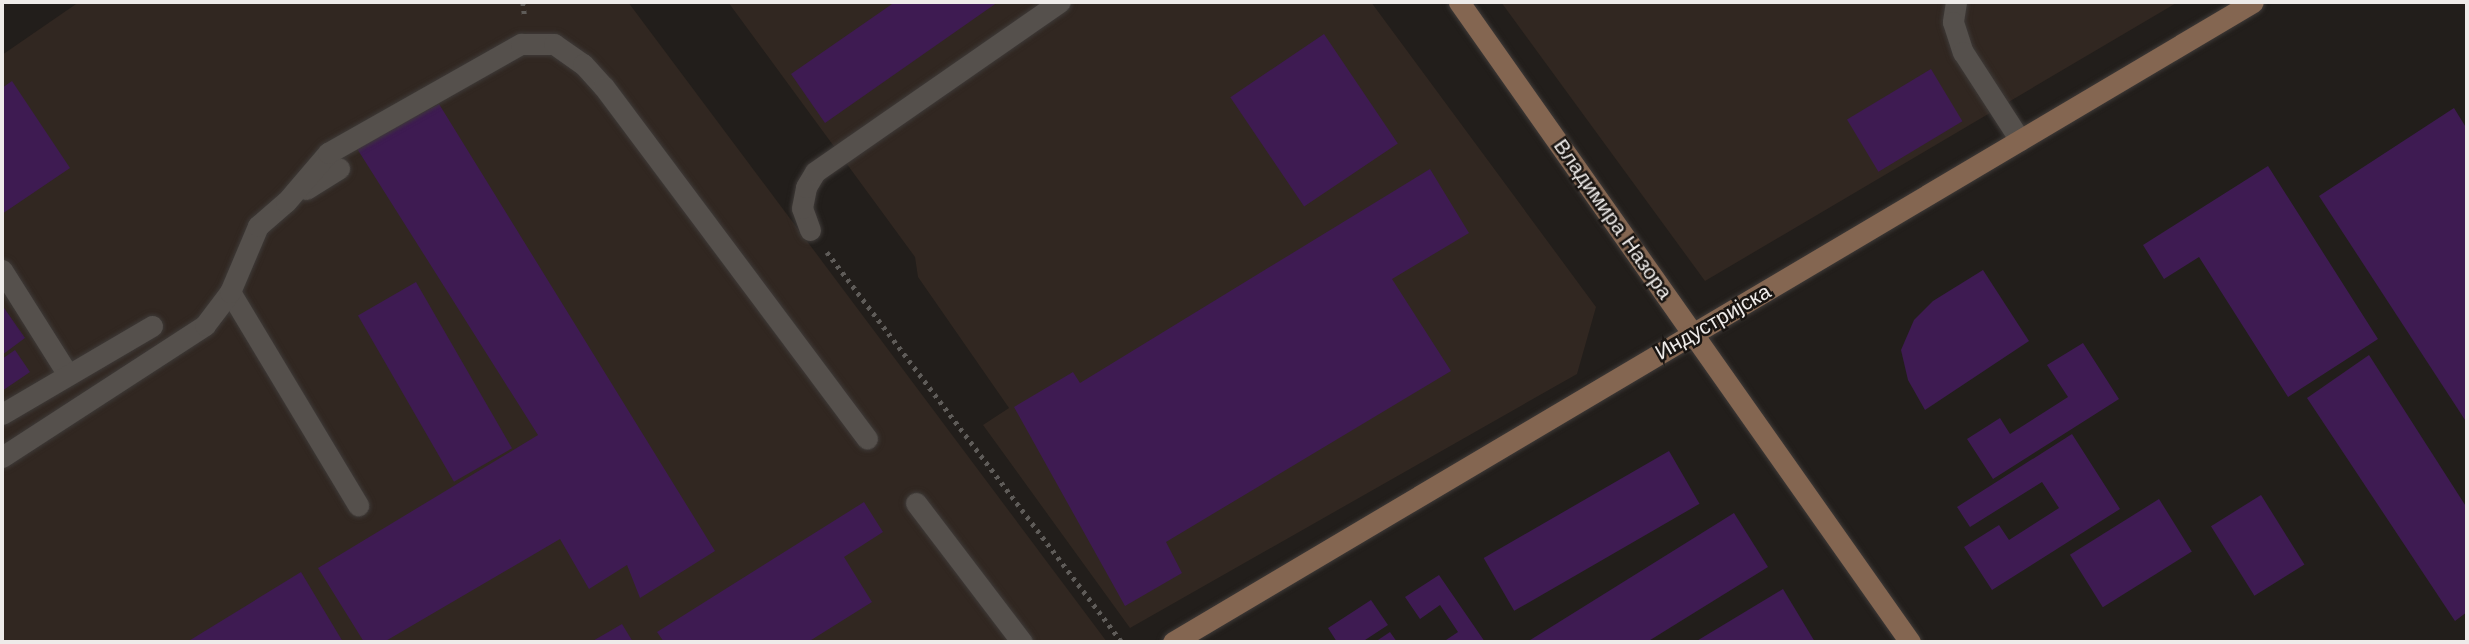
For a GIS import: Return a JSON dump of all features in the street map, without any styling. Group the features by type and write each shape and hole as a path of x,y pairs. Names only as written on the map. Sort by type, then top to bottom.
{"main road":[{"name":"Владимира Назора","path":"1459,2 1910,642"},
{"name":"Индустријска","path":"1173,642 2253,2"}],"lane":[{"path":"810,230 802,208 806,187 815,172 1060,2"},
{"path":"1956,2 1954,22 1963,52 2020,140"},
{"path":"286,202 328,153 522,44 554,44 583,64 612,97 867,438"},
{"path":"2,457 205,326 230,292 258,226 286,202 339,168"},
{"path":"2,270 68,375"},
{"path":"230,292 358,505"},
{"path":"2,414 152,326"},
{"path":"916,503 1022,642"}],"path":[{"path":"810,230 1122,642"}],"shaded area":[{"path":"79,2 628,2 1107,642 2,642 2,55"},
{"path":"728,2 1371,2 1596,307 1577,374 1130,628 983,425 1009,408 918,277 915,257"},
{"path":"1501,2 2178,2 1705,281"}],"building":[{"path":"895,2 998,2 825,123 791,74"},
{"path":"1324,34 1398,143 1304,207 1230,97"},
{"path":"1931,69 1962,121 1878,172 1847,119"},
{"path":"12,81 70,168 2,214 2,88"},
{"path":"439,104 715,551 640,598 627,565 589,589 560,539 384,642 364,642 318,568 538,435 356,147"},
{"path":"2454,108 2467,129 2467,423 2319,196"},
{"path":"2268,166 2378,339 2288,397 2199,257 2164,279 2143,245"},
{"path":"1430,169 1469,233 1392,279 1451,371 1166,542 1182,573 1125,606 1014,407 1073,372 1080,383"},
{"path":"1983,270 2029,341 1925,410 1908,380 1901,350 1914,320 1933,301"},
{"path":"416,282 512,448 454,482 358,316"},
{"path":"2,305 25,338 2,355"},
{"path":"2083,343 2119,399 1993,479 1967,439 2000,418 2010,434 2068,397 2047,365"},
{"path":"15,350 30,372 2,391 2,359"},
{"path":"2369,355 2467,508 2467,612 2455,621 2307,398"},
{"path":"2072,434 2120,509 1992,590 1964,547 1999,525 2009,540 2059,508 2042,482 1970,527 1957,507"},
{"path":"1669,451 1700,504 1514,611 1484,558"},
{"path":"2261,495 2304,565 2254,596 2211,526"},
{"path":"2159,499 2192,552 2103,607 2070,555"},
{"path":"864,502 883,532 844,557 872,602 808,642 664,642 657,632"},
{"path":"1734,513 1768,567 1647,642 1527,642"},
{"path":"301,572 343,642 187,642"},
{"path":"1439,575 1485,642 1443,642 1458,632 1440,605 1420,619 1405,597"},
{"path":"1783,589 1815,642 1695,642"},
{"path":"1371,600 1388,625 1362,642 1337,642 1328,628"},
{"path":"622,624 633,642 591,642"},
{"path":"1390,632 1397,642 1375,642"}]}
